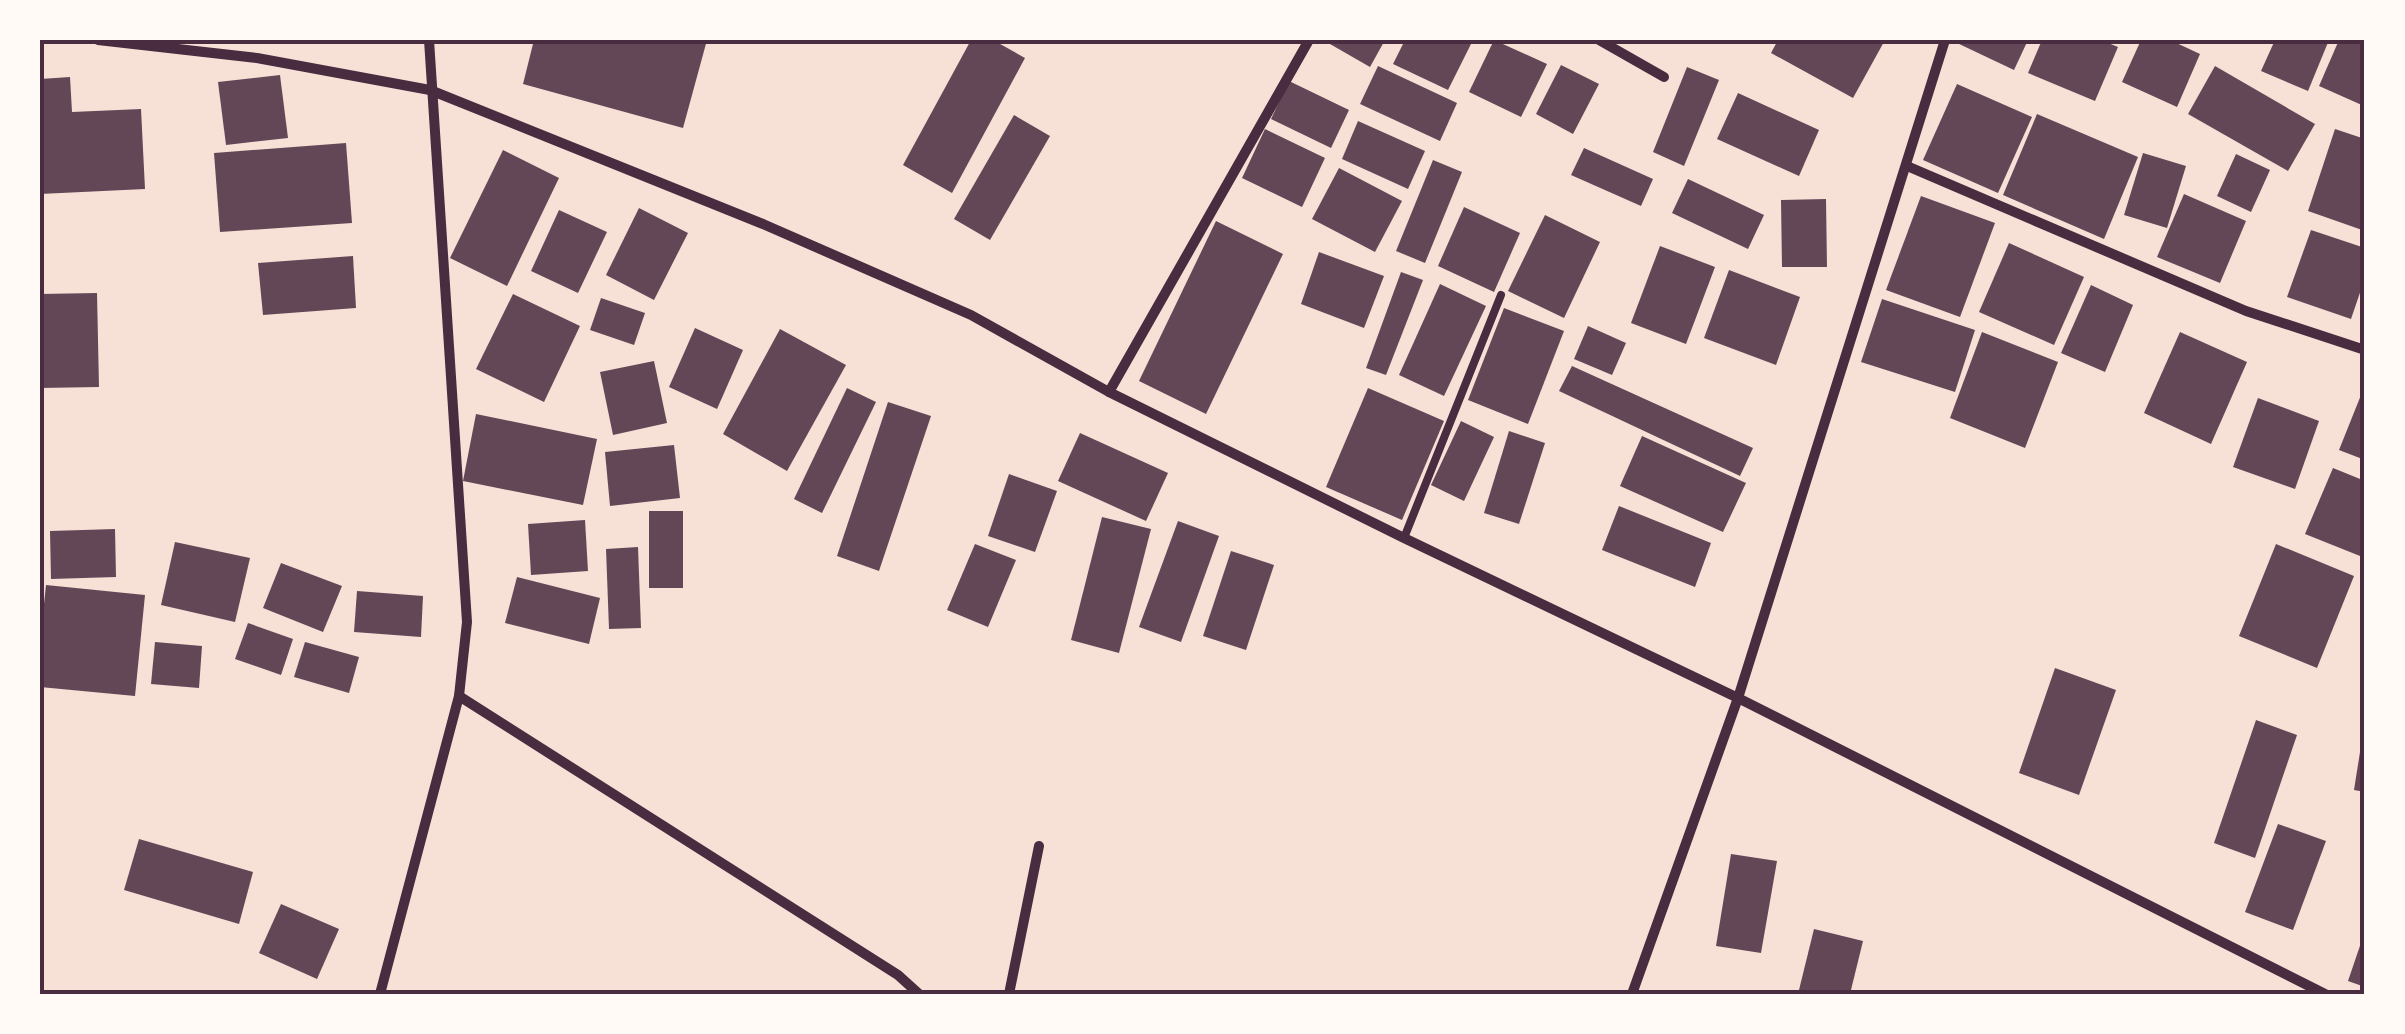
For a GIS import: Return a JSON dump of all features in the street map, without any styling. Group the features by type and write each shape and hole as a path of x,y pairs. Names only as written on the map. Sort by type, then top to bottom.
{"street":[{"path":"98,40 257,58 430,90 763,224 971,316 1108,392 1738,698 2325,994"},
{"path":"380,994 459,696 467,622 429,40"},
{"path":"1108,392 1308,40"},
{"path":"1600,40 1664,76"},
{"path":"1632,994 1738,698 1945,40"},
{"path":"1907,166 2246,312 2365,350"},
{"path":"459,696 898,975 919,994"},
{"path":"1009,994 1038,846"}],"lane":[{"path":"1404,538 1502,295"}],"building":[{"path":"534,40 707,40 683,128 523,84"},
{"path":"971,40 993,40 1025,58 952,193 903,165"},
{"path":"1323,40 1385,40 1370,67"},
{"path":"1405,40 1473,40 1448,90 1393,64"},
{"path":"1494,40 1547,64 1521,117 1469,92"},
{"path":"1778,40 1885,40 1853,98 1771,53"},
{"path":"2028,40 2014,70 1957,43"},
{"path":"2042,40 2101,40 2118,47 2095,101 2028,73"},
{"path":"2141,40 2170,40 2200,54 2177,107 2122,82"},
{"path":"2275,40 2329,40 2308,91 2261,71"},
{"path":"2339,40 2365,40 2364,106 2319,86"},
{"path":"1561,65 1599,84 1573,134 1536,114"},
{"path":"1378,66 1457,103 1440,141 1360,104"},
{"path":"2215,66 2315,124 2288,171 2188,114"},
{"path":"1687,67 1719,80 1684,166 1653,152"},
{"path":"280,75 288,138 226,145 218,82"},
{"path":"70,77 72,112 141,109 145,189 40,194 40,79"},
{"path":"1289,81 1349,110 1331,148 1271,119"},
{"path":"1957,84 2032,117 1998,193 1923,160"},
{"path":"1738,93 1819,130 1799,176 1717,139"},
{"path":"2037,114 2138,157 2104,239 2003,195"},
{"path":"1014,115 1050,136 990,240 954,219"},
{"path":"1358,121 1425,151 1408,189 1342,159"},
{"path":"1265,129 1325,158 1302,207 1242,178"},
{"path":"2335,129 2365,139 2365,231 2308,211"},
{"path":"346,143 352,223 220,232 214,153"},
{"path":"1584,148 1653,179 1641,206 1571,175"},
{"path":"503,150 559,178 507,286 450,258"},
{"path":"2143,153 2186,166 2167,228 2124,215"},
{"path":"2236,154 2270,170 2251,212 2217,196"},
{"path":"1433,160 1462,172 1425,263 1396,251"},
{"path":"1339,168 1402,201 1375,252 1312,219"},
{"path":"1688,179 1764,215 1748,249 1672,213"},
{"path":"2184,194 2246,221 2220,283 2157,257"},
{"path":"1921,196 1995,223 1960,317 1886,290"},
{"path":"1826,199 1827,267 1782,267 1781,200"},
{"path":"1464,207 1520,233 1494,292 1438,266"},
{"path":"639,208 688,233 654,300 606,275"},
{"path":"559,210 607,232 578,293 531,271"},
{"path":"1545,215 1600,242 1564,318 1508,291"},
{"path":"1216,221 1283,254 1206,414 1139,381"},
{"path":"2311,230 2365,248 2365,278 2351,319 2287,297"},
{"path":"2009,243 2084,277 2054,345 1979,312"},
{"path":"1660,246 1715,267 1686,344 1631,323"},
{"path":"1319,252 1384,276 1364,328 1301,304"},
{"path":"353,256 356,308 263,315 258,263"},
{"path":"1729,270 1800,297 1776,365 1704,338"},
{"path":"1401,272 1423,280 1386,375 1366,368"},
{"path":"1440,284 1486,306 1444,396 1399,375"},
{"path":"2091,285 2133,305 2105,372 2061,353"},
{"path":"97,293 99,387 40,388 40,294"},
{"path":"513,294 580,326 544,402 476,369"},
{"path":"601,298 645,313 634,345 590,330"},
{"path":"1882,299 1975,330 1955,392 1861,362"},
{"path":"1504,308 1564,331 1528,424 1468,400"},
{"path":"1588,326 1626,343 1612,375 1574,359"},
{"path":"695,328 743,350 717,409 669,387"},
{"path":"780,329 846,365 787,471 723,434"},
{"path":"1982,332 2058,362 2025,448 1950,418"},
{"path":"2180,332 2247,362 2211,444 2144,413"},
{"path":"654,361 667,423 613,435 600,372"},
{"path":"1572,366 1753,448 1740,476 1559,391"},
{"path":"2365,385 2365,460 2339,450"},
{"path":"847,388 876,402 822,513 794,499"},
{"path":"1368,388 1444,421 1402,520 1326,487"},
{"path":"2258,398 2319,421 2295,489 2233,467"},
{"path":"888,402 931,416 879,571 837,556"},
{"path":"476,414 597,439 583,505 463,481"},
{"path":"1461,421 1494,437 1464,501 1431,485"},
{"path":"1509,431 1545,443 1519,524 1484,513"},
{"path":"1080,433 1168,473 1146,521 1058,481"},
{"path":"1642,436 1746,483 1723,532 1620,486"},
{"path":"674,445 680,498 610,506 605,452"},
{"path":"2333,468 2365,481 2365,558 2305,534"},
{"path":"1009,474 1057,491 1035,552 988,536"},
{"path":"1619,506 1711,543 1695,587 1602,550"},
{"path":"649,511 683,511 683,588 649,588"},
{"path":"1102,517 1151,529 1119,653 1071,640"},
{"path":"585,520 588,571 531,575 528,524"},
{"path":"1178,521 1219,536 1181,642 1139,627"},
{"path":"115,529 116,577 51,579 50,531"},
{"path":"175,542 250,558 235,622 161,605"},
{"path":"975,544 1016,560 988,627 947,610"},
{"path":"2276,544 2354,576 2317,668 2239,636"},
{"path":"638,547 641,628 609,629 606,549"},
{"path":"1231,551 1274,565 1246,650 1203,636"},
{"path":"281,563 342,586 323,632 263,608"},
{"path":"517,577 600,598 589,644 505,623"},
{"path":"46,585 145,595 135,696 40,687"},
{"path":"357,591 423,596 421,637 354,632"},
{"path":"248,623 293,639 281,675 235,659"},
{"path":"155,642 202,646 199,688 151,684"},
{"path":"305,642 359,657 349,693 294,677"},
{"path":"2055,668 2116,690 2079,795 2019,773"},
{"path":"2256,720 2297,735 2255,858 2214,843"},
{"path":"2365,733 2365,792 2354,790"},
{"path":"2278,824 2326,841 2293,930 2245,912"},
{"path":"139,839 253,872 239,924 124,890"},
{"path":"1731,854 1777,861 1761,953 1716,946"},
{"path":"281,904 339,929 317,979 259,953"},
{"path":"1814,929 1863,941 1850,994 1798,994"},
{"path":"2365,931 2365,987 2348,981"}]}
